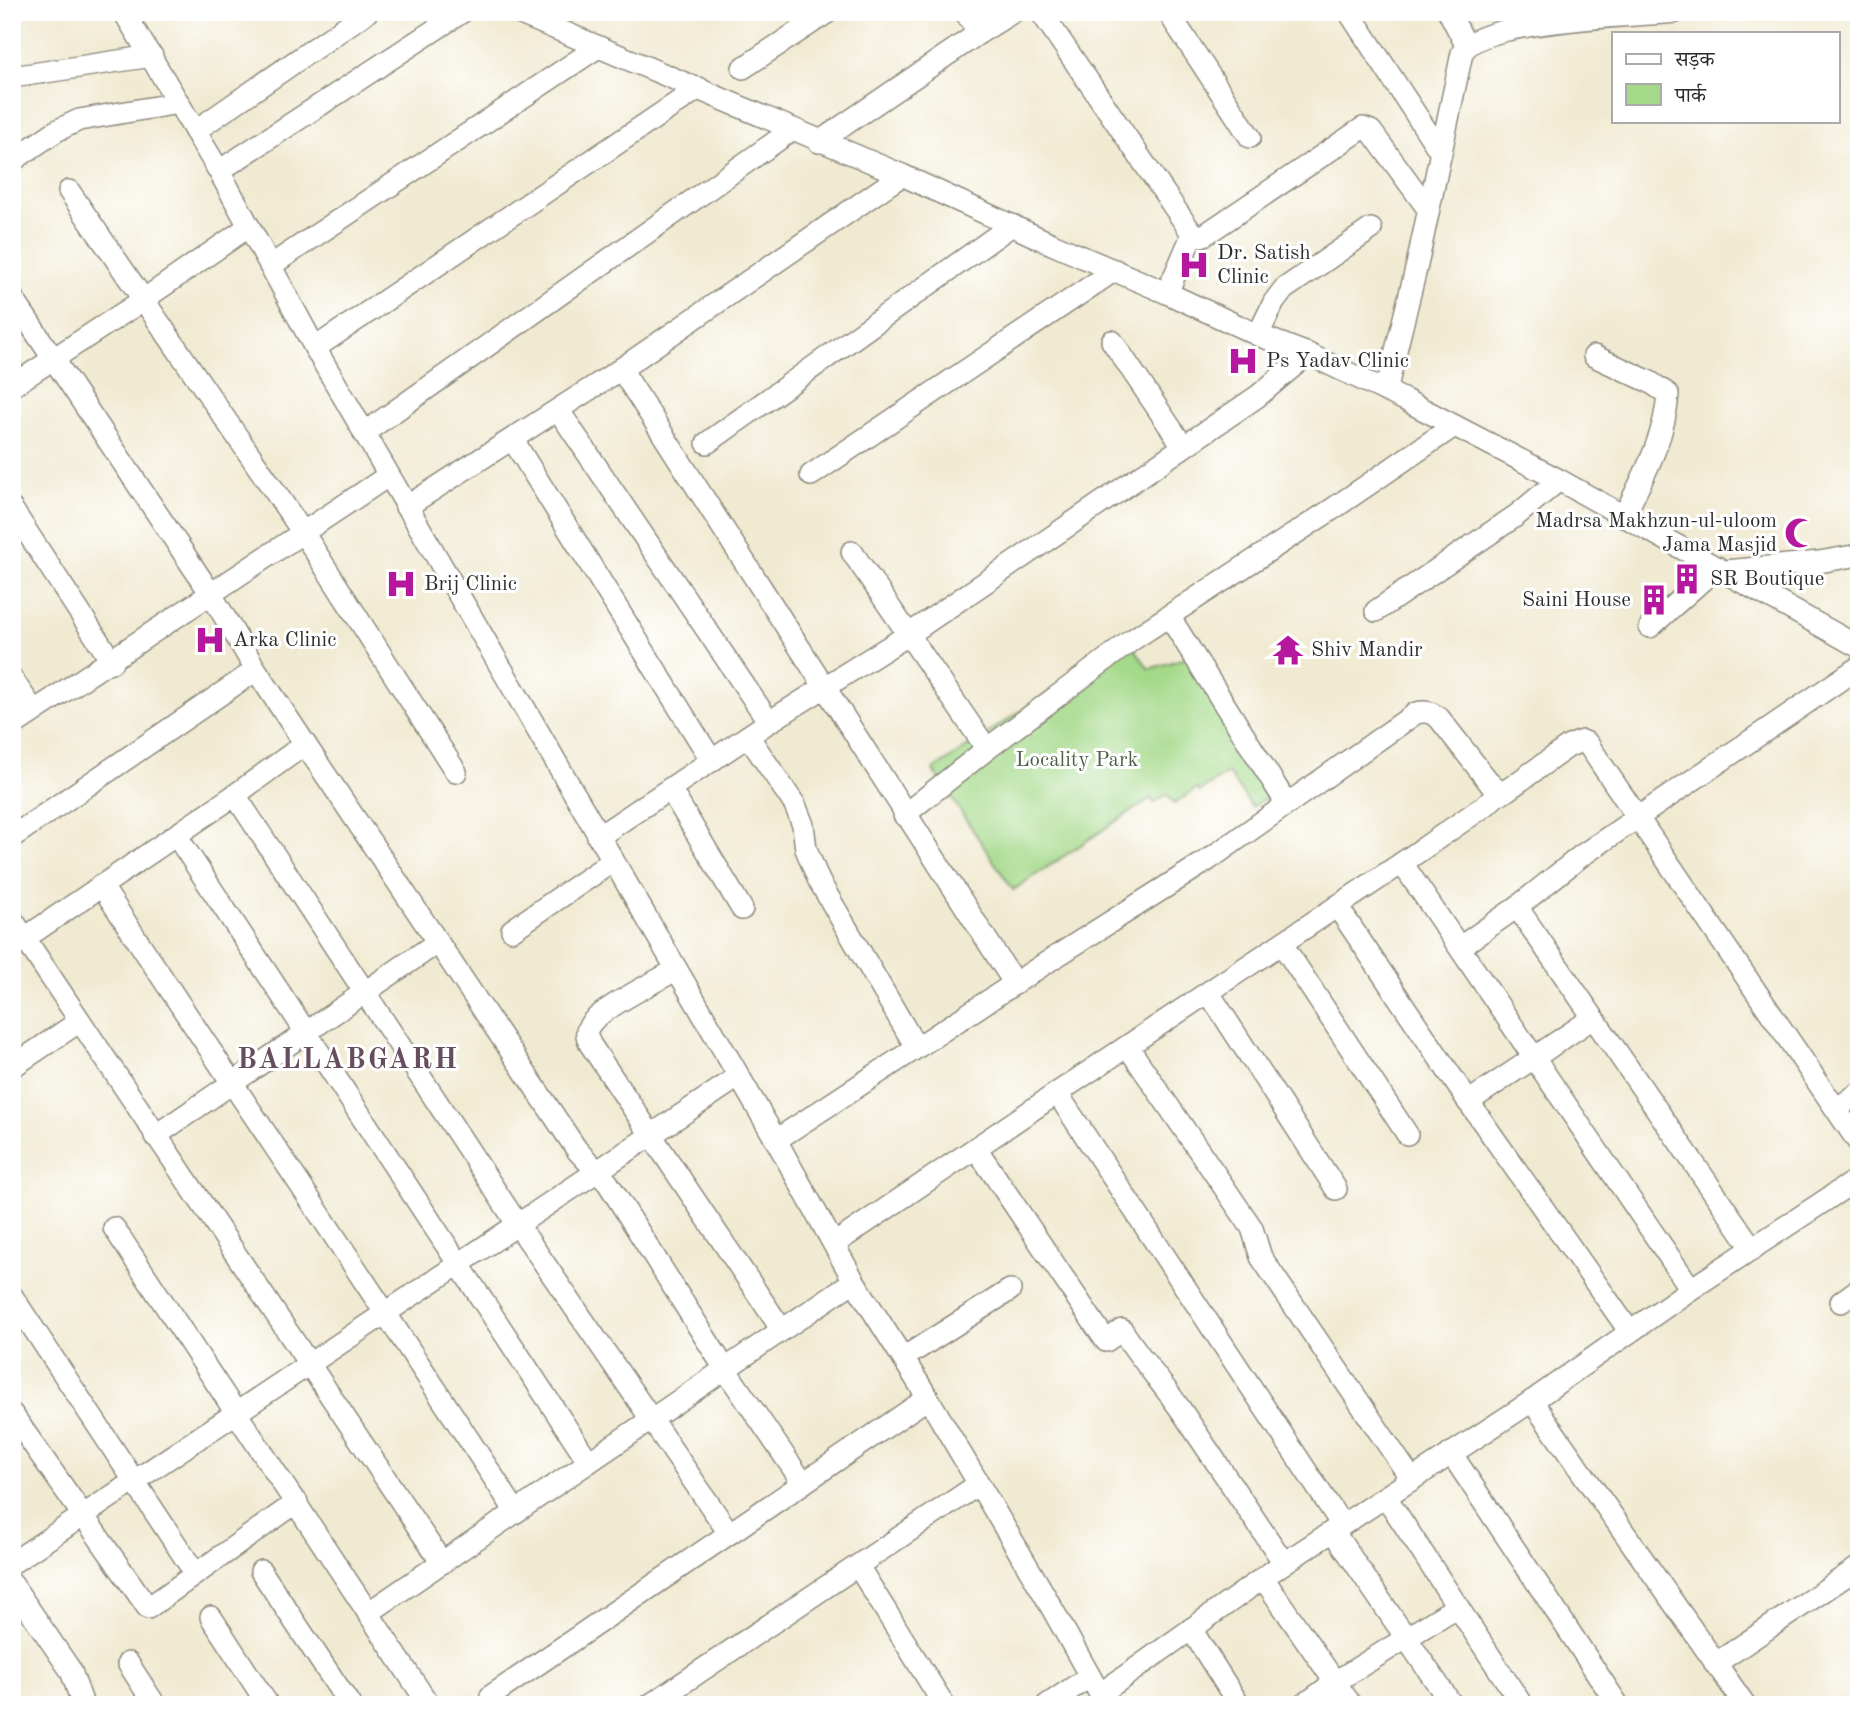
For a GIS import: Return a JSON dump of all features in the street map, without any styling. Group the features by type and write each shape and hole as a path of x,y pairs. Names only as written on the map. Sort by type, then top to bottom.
{"street":[{"path":"124,12 219,171 388,476 776,1140 853,1281 928,1398 1044,1594 1098,1692"},
{"path":"195,131 367,12"},
{"path":"219,171 462,12"},
{"path":"516,12 902,176 1386,391 1559,480 1859,647"},
{"path":"743,68 828,12"},
{"path":"965,12 979,33"},
{"path":"818,142 1013,12"},
{"path":"1041,12 1187,228 1193,233 1201,236 1206,234 1363,128 1371,131 1428,209"},
{"path":"1168,12 1250,137"},
{"path":"1349,12 1441,153"},
{"path":"1449,12 1466,45"},
{"path":"1386,391 1466,45 1479,38 1543,17 1676,12"},
{"path":"270,266 597,47"},
{"path":"12,77 152,56"},
{"path":"315,348 699,88"},
{"path":"12,161 56,131 79,120 179,103"},
{"path":"364,433 792,130"},
{"path":"406,507 559,411 902,176"},
{"path":"69,191 304,534 456,772"},
{"path":"707,443 1012,225"},
{"path":"12,387 248,227"},
{"path":"1258,335 1274,302 1284,289 1371,229"},
{"path":"1167,293 1193,233"},
{"path":"811,475 1115,270"},
{"path":"12,297 211,594 256,670 305,744 577,1150 608,1183 725,1369 803,1483"},
{"path":"1112,341 1182,446"},
{"path":"598,837 769,722 908,635 1258,396 1308,355"},
{"path":"1594,356 1650,382 1668,394 1662,429 1654,452 1624,516"},
{"path":"621,369 904,815 1015,984"},
{"path":"559,411 769,722"},
{"path":"904,815 1105,659 1454,426"},
{"path":"513,440 712,761"},
{"path":"12,726 388,476"},
{"path":"1376,611 1517,515 1559,480"},
{"path":"12,509 111,662"},
{"path":"852,552 987,749"},
{"path":"1650,627 1722,569 1819,562 1859,555"},
{"path":"1169,616 1287,804"},
{"path":"1460,947 1517,907 1567,866 1859,667"},
{"path":"12,837 256,670"},
{"path":"12,678 34,711"},
{"path":"776,1140 1208,860 1416,713 1429,712 1439,719 1492,786 1500,792"},
{"path":"748,736 794,805 803,825 806,849 819,881 916,1047"},
{"path":"834,1244 1402,863 1486,805 1500,792 1508,791 1569,746 1582,741 1592,748 1859,1143"},
{"path":"25,938 305,744"},
{"path":"670,789 742,909"},
{"path":"235,795 518,1224 730,1533"},
{"path":"176,835 589,1462"},
{"path":"512,930 613,861"},
{"path":"1402,863 1691,1289"},
{"path":"101,885 231,1083 387,1312 516,1512"},
{"path":"1337,906 1468,1101 1630,1332"},
{"path":"1517,907 1753,1249"},
{"path":"12,919 442,1563"},
{"path":"155,1136 438,942"},
{"path":"1282,944 1407,1134"},
{"path":"676,970 602,1013 588,1026 586,1034 590,1044 782,1330"},
{"path":"1209,993 1336,1189"},
{"path":"1468,1101 1593,1018"},
{"path":"12,1067 80,1021"},
{"path":"1128,1047 1252,1228 1261,1257 1412,1480"},
{"path":"12,1563 738,1077"},
{"path":"1057,1093 1338,1528 1406,1639 1452,1705"},
{"path":"1836,1109 1859,1093"},
{"path":"976,1148 1106,1342 1122,1330 1188,1420 1284,1563"},
{"path":"1047,1705 1098,1692 1284,1563 1532,1401 1691,1289 1859,1178"},
{"path":"114,1228 429,1705"},
{"path":"368,1613 853,1281"},
{"path":"1841,1302 1859,1289"},
{"path":"903,1358 1010,1290"},
{"path":"12,1296 195,1573"},
{"path":"491,1696 928,1398"},
{"path":"1532,1401 1745,1705"},
{"path":"12,1414 148,1608 296,1502"},
{"path":"1451,1452 1618,1705"},
{"path":"654,1704 979,1484"},
{"path":"1385,1497 1522,1705"},
{"path":"858,1566 944,1705"},
{"path":"1715,1664 1859,1567"},
{"path":"261,1571 350,1705"},
{"path":"1263,1578 1351,1705"},
{"path":"12,1584 71,1671 83,1705"},
{"path":"1304,1705 1335,1682 1458,1606"},
{"path":"211,1617 268,1705"},
{"path":"1191,1629 1238,1705"},
{"path":"128,1663 155,1705"}],"green space":[{"name":"Locality Park","path":"1128,639 1149,669 1189,657 1278,789 1252,807 1228,773 1199,792 1197,788 1174,804 1167,794 1154,803 1151,798 1013,890 933,770"}],"place":[{"name":"Dr. Satish Clinic","path":"1194,265"},
{"name":"Ps Yadav Clinic","path":"1243,361"},
{"name":"Madrsa Makhzun-ul-uloom Jama Masjid","path":"1800,533"},
{"name":"SR Boutique","path":"1687,579"},
{"name":"Brij Clinic","path":"401,584"},
{"name":"Saini House","path":"1654,600"},
{"name":"Arka Clinic","path":"210,640"},
{"name":"Shiv Mandir","path":"1288,650"}],"district":[{"name":"BALLABGARH","path":"348,1061"}]}
